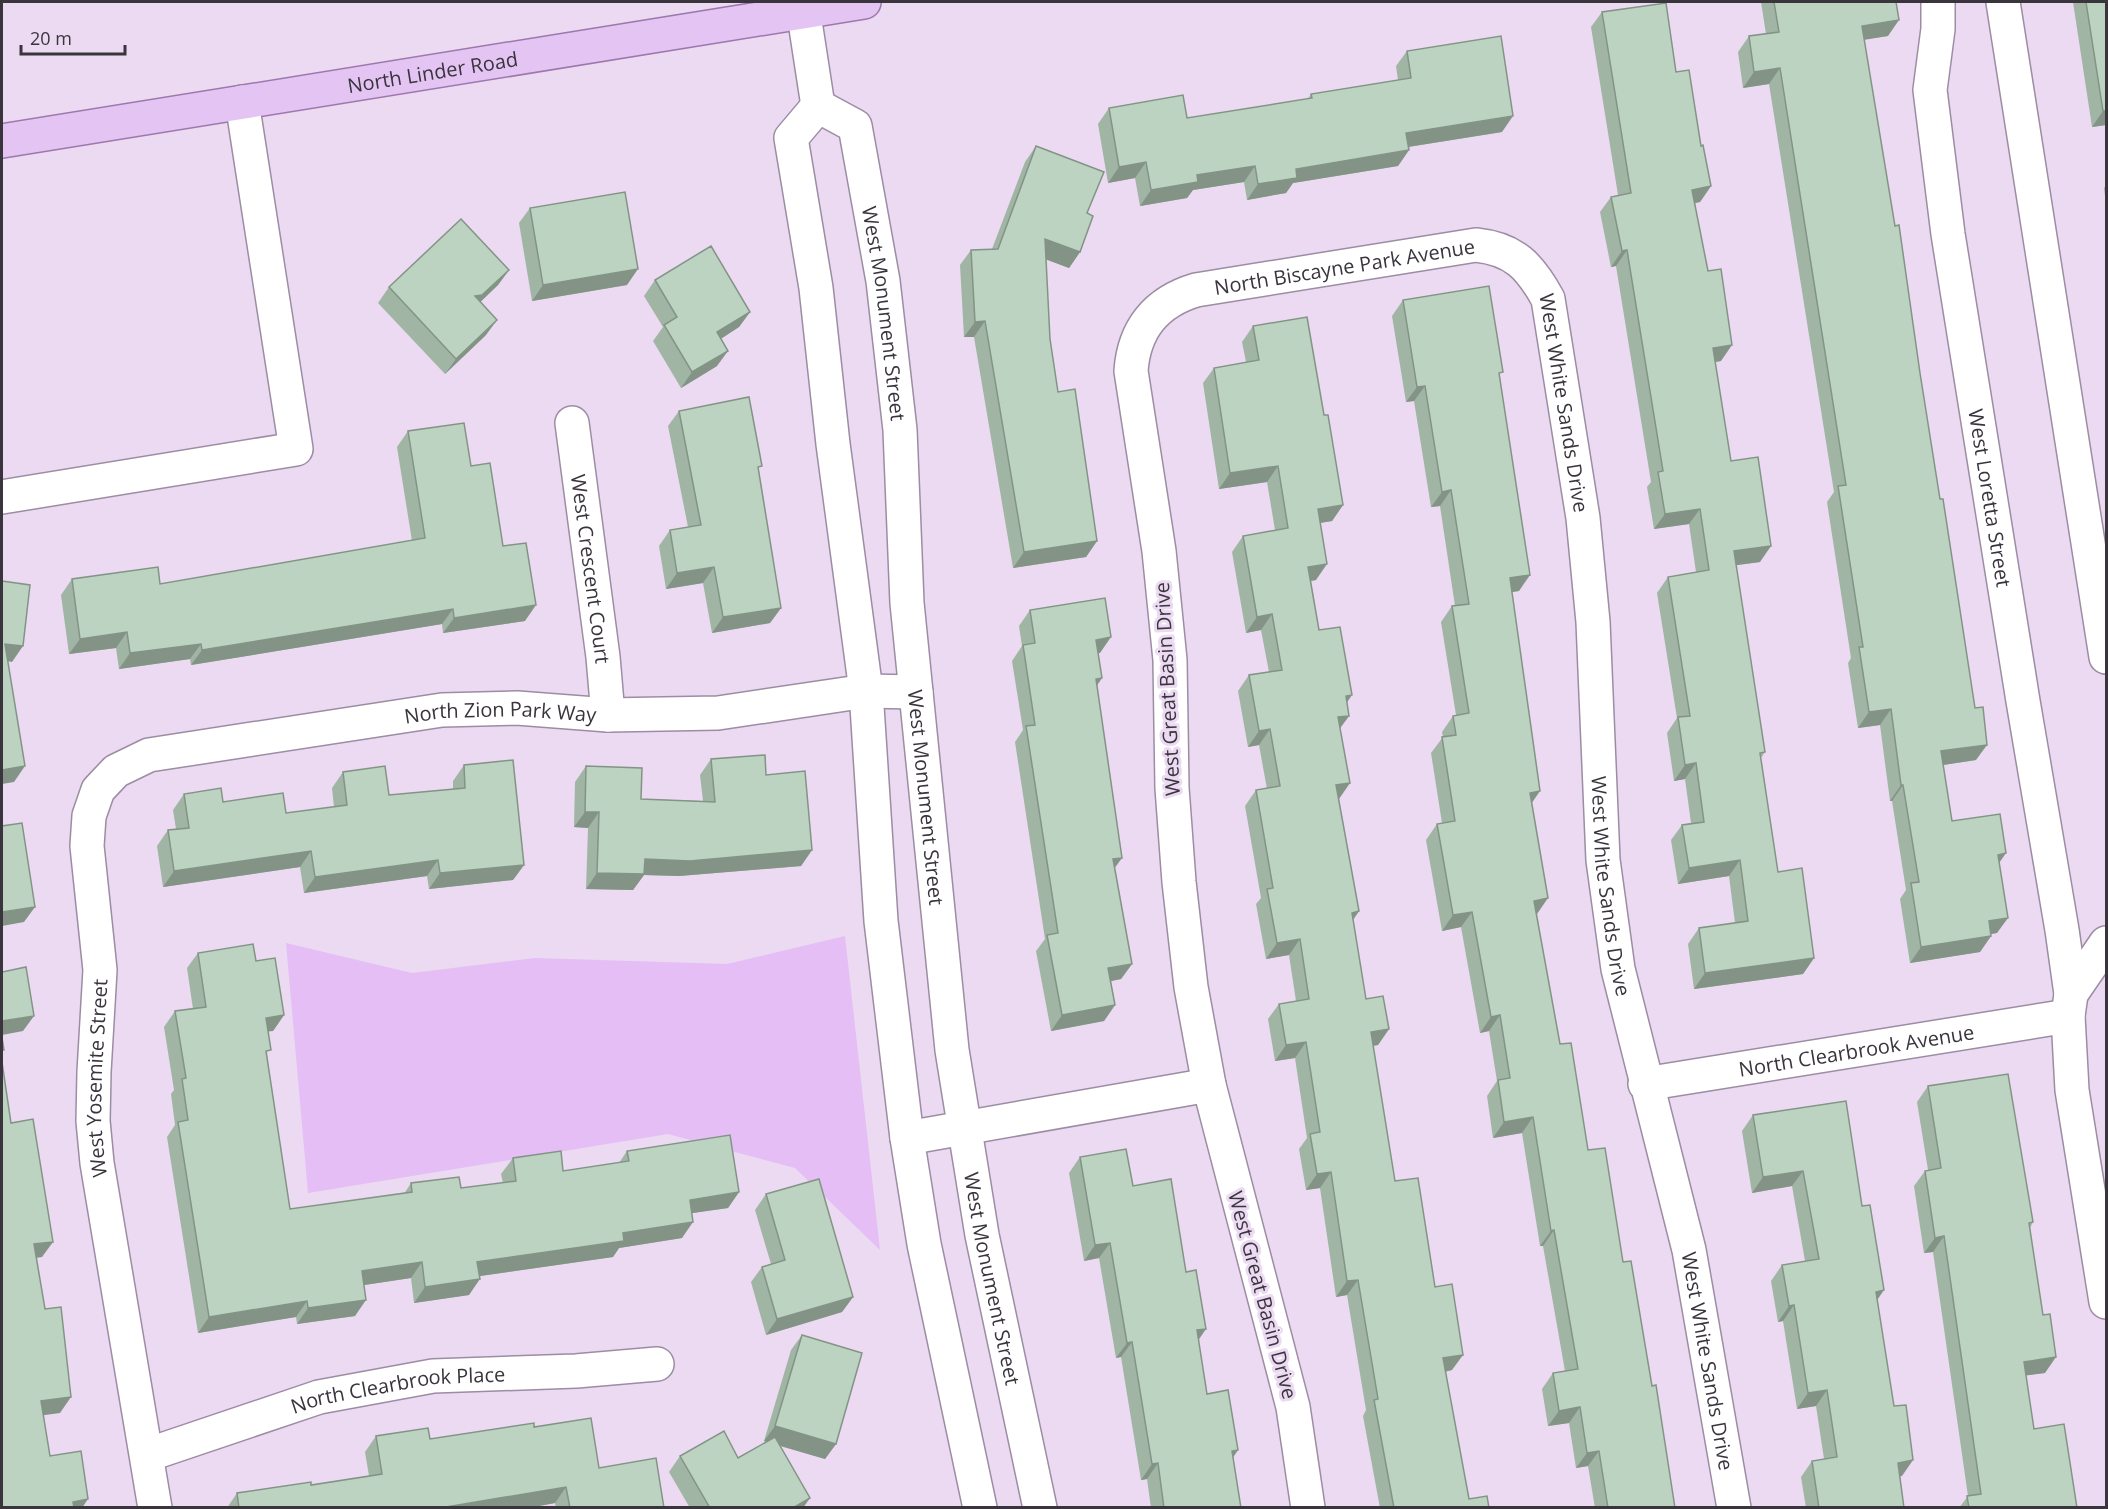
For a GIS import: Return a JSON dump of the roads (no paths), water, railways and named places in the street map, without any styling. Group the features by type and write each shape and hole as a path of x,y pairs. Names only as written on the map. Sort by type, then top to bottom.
{"main road":[{"name":"North Linder Road","path":"2,141 802,6 864,2"}],"street":[{"name":"West Loretta Street","path":"1938,2 1938,29 1930,90 1948,234 2070,1005 2072,1090 2099,1200 2106,1302"},
{"path":"2003,2 2106,657"},
{"path":"802,6 818,106 791,138 816,288 833,444 866,691 881,921 907,1138 924,1245 980,1508"},
{"path":"2,497 296,449 242,102"},
{"name":"West Monument Street","path":"818,106 855,126 883,281 900,430 908,603 952,1050 982,1235 1040,1508"},
{"name":"North Biscayne Park Avenue","path":"1164,303 1196,290 1476,245 1490,247 1524,264"},
{"name":"West White Sands Drive","path":"1524,264 1535,274 1548,299 1583,518 1593,622 1603,860 1618,969 1645,1084 1689,1250 1734,1508"},
{"name":"West Great Basin Drive","path":"1164,303 1147,320 1138,336 1132,354 1131,370 1159,551 1170,660 1173,788 1179,882 1191,987 1209,1085 1293,1407 1308,1508"},
{"name":"West Crescent Court","path":"572,423 603,657 608,714"},
{"name":"North Zion Park Way","path":"98,790 116,771 149,755 442,710 517,708 608,714 718,713 866,691 916,692"},
{"name":"West Yosemite Street","path":"98,790 89,816 87,846 100,970 93,1121 97,1162 155,1508"},
{"path":"2070,1005 2106,943"},
{"name":"North Clearbrook Avenue","path":"1645,1084 2070,1005"},
{"path":"907,1138 1209,1085"},
{"name":"North Clearbrook Place","path":"147,1455 319,1397 433,1376 657,1365"}]}
